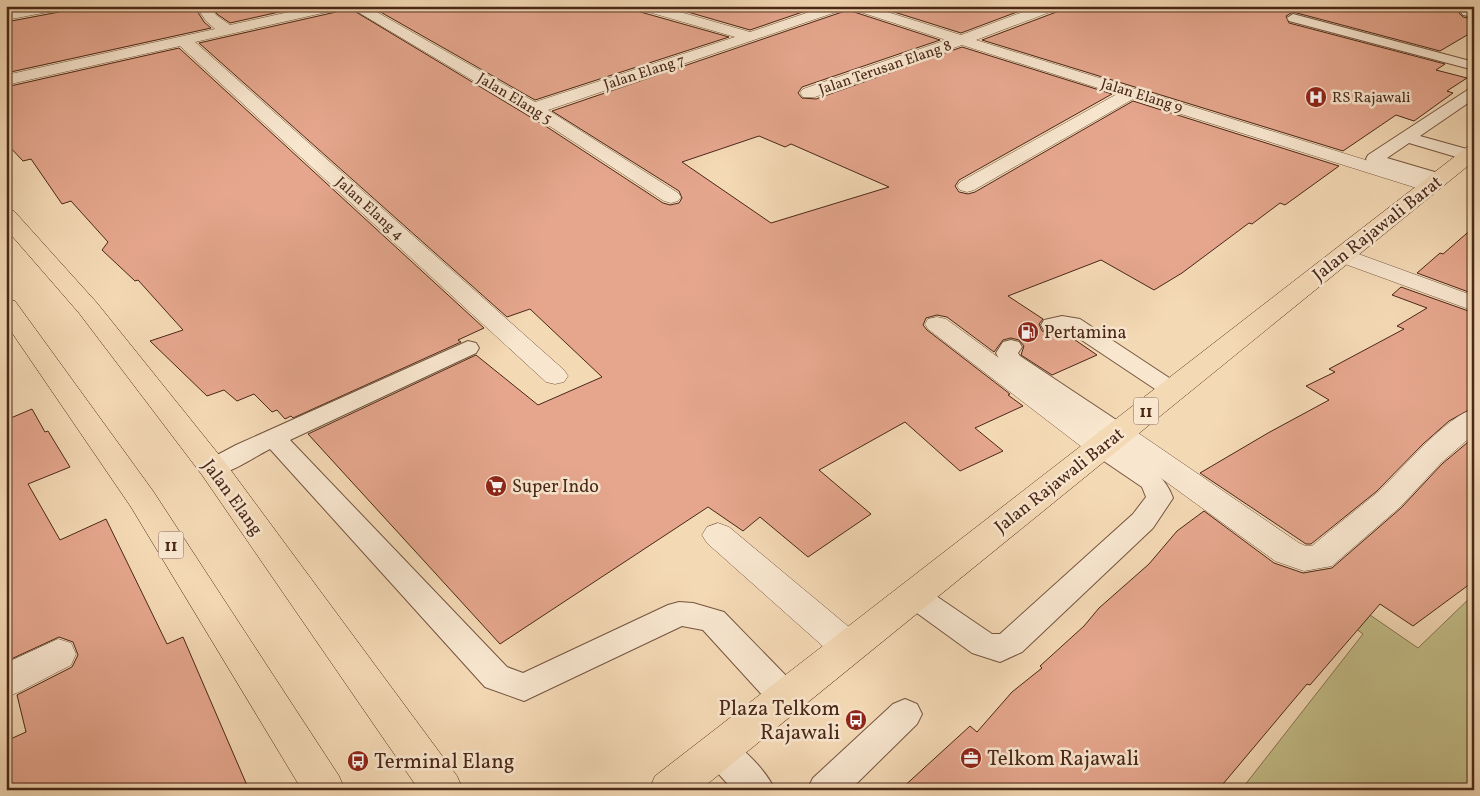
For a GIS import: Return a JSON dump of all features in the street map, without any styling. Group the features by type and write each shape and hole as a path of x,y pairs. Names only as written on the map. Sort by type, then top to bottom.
{"main road":[{"name":"Jalan Rajawali Barat","path":"669,790 1471,153"},
{"name":"Jalan Elang","path":"6,216 88,308 213,468 443,790"},
{"name":"11","path":"6,306 142,499 325,790"}],"street":[{"path":"6,16 59,6"},
{"path":"203,6 211,18 228,31"},
{"path":"6,80 336,6"},
{"name":"Jalan Elang 5","path":"355,6 536,108 671,197"},
{"name":"Jalan Elang 7","path":"536,108 842,6"},
{"name":"Jalan Elang 9","path":"853,6 1435,182"},
{"name":"Jalan Terusan Elang 8","path":"809,93 1053,6"},
{"path":"654,7 752,37"},
{"name":"Jalan Elang 4","path":"184,41 555,376"},
{"path":"967,186 1133,92"},
{"path":"1342,255 1474,304"},
{"path":"937,324 1109,440 1287,552 1304,559 1320,557 1389,499 1431,456 1474,418"},
{"path":"718,535 848,647"},
{"path":"6,681 58,654"}],"lane":[{"path":"1293,18 1474,66"},
{"path":"1435,182 1374,159 1474,92"},
{"path":"1407,137 1471,153"},
{"path":"1052,325 1062,322 1072,324 1172,390"},
{"path":"913,595 983,644 1000,649 1010,643 1143,521 1160,498 1157,488 1151,481 1109,440 1010,360 1007,353 1011,347"},
{"path":"213,468 468,348"},
{"path":"274,438 496,677 524,687 679,614 693,614 713,621 785,697"},
{"path":"825,790 905,714"},
{"path":"719,750 757,790"}],"shaded area":[{"path":"1322,582 1418,648 1474,594 1474,790 1241,790 1363,634 1309,594"}],"building":[{"path":"68,6 194,6 204,22 211,28 6,73 6,22 59,12"},
{"path":"212,6 306,6 230,23 217,14"},
{"path":"346,6 547,127 663,203 670,205 679,203 682,198 679,191 552,111 848,10 940,40 802,87 798,93 802,98 816,99 962,47 1112,94 959,180 955,186 959,192 968,194 975,192 1133,101 1339,166 1285,205 1280,203 1252,224 1249,223 1182,273 1154,290 1101,260 1008,296 1043,319 1039,324 1042,331 1052,333 1062,331 1097,355 1052,375 1021,355 1024,346 1019,340 1011,338 1003,340 994,352 947,317 937,315 926,318 923,325 927,330 1023,406 975,428 1003,451 960,471 905,422 819,470 871,514 808,557 760,517 743,531 708,507 500,644 308,434 476,355 538,405 602,377 530,309 507,317 199,43 336,12","holes":["759,136 785,147 791,144 889,187 771,223 682,162"]},
{"path":"370,6 634,6 637,11 729,37 535,100"},
{"path":"667,6 820,6 750,30"},
{"path":"875,6 1033,6 961,33"},
{"name":"RS Rajawali","path":"1062,6 1467,6 1460,10 1459,13 1463,17 1474,19 1474,31 1440,51 1293,12 1286,16 1289,23 1445,64 1436,70 1467,78 1447,91 1453,93 1414,121 1396,115 1343,151 982,40 1059,11"},
{"path":"179,48 484,328 458,340 461,342 293,418 291,416 285,419 277,410 272,412 254,394 237,401 224,390 207,396 150,341 183,330 138,280 135,281 102,250 108,242 71,201 62,204 31,159 23,161 6,143 6,87"},
{"path":"1474,227 1474,294 1417,273 1440,253 1443,254"},
{"path":"1401,287 1474,313 1474,407 1449,421 1423,444 1377,491 1311,544 1306,544 1200,473 1329,400 1306,386 1335,372 1329,369 1404,329 1397,326 1427,308 1392,295"},
{"path":"32,409 45,432 48,431 70,467 28,484 60,540 106,519 167,644 183,637 249,790 6,790 6,741 26,732 17,695 72,667 78,655 73,642 59,637 9,660 6,649 6,420"},
{"path":"1474,437 1474,581 1413,626 1380,604 1310,685 1307,684 1218,790 900,790 970,726 977,732 1012,692 1042,668 1040,666 1084,626 1099,608 1149,564 1177,531 1204,511 1274,563 1303,573 1332,568 1401,508 1442,464"}],"place":[{"name":"RS Rajawali","path":"1316,97"},
{"name":"Pertamina","path":"1028,332"},
{"name":"Super Indo","path":"496,486"},
{"name":"Plaza Telkom Rajawali","path":"856,720"},
{"name":"Telkom Rajawali","path":"971,758"},
{"name":"Terminal Elang","path":"358,761"}]}
